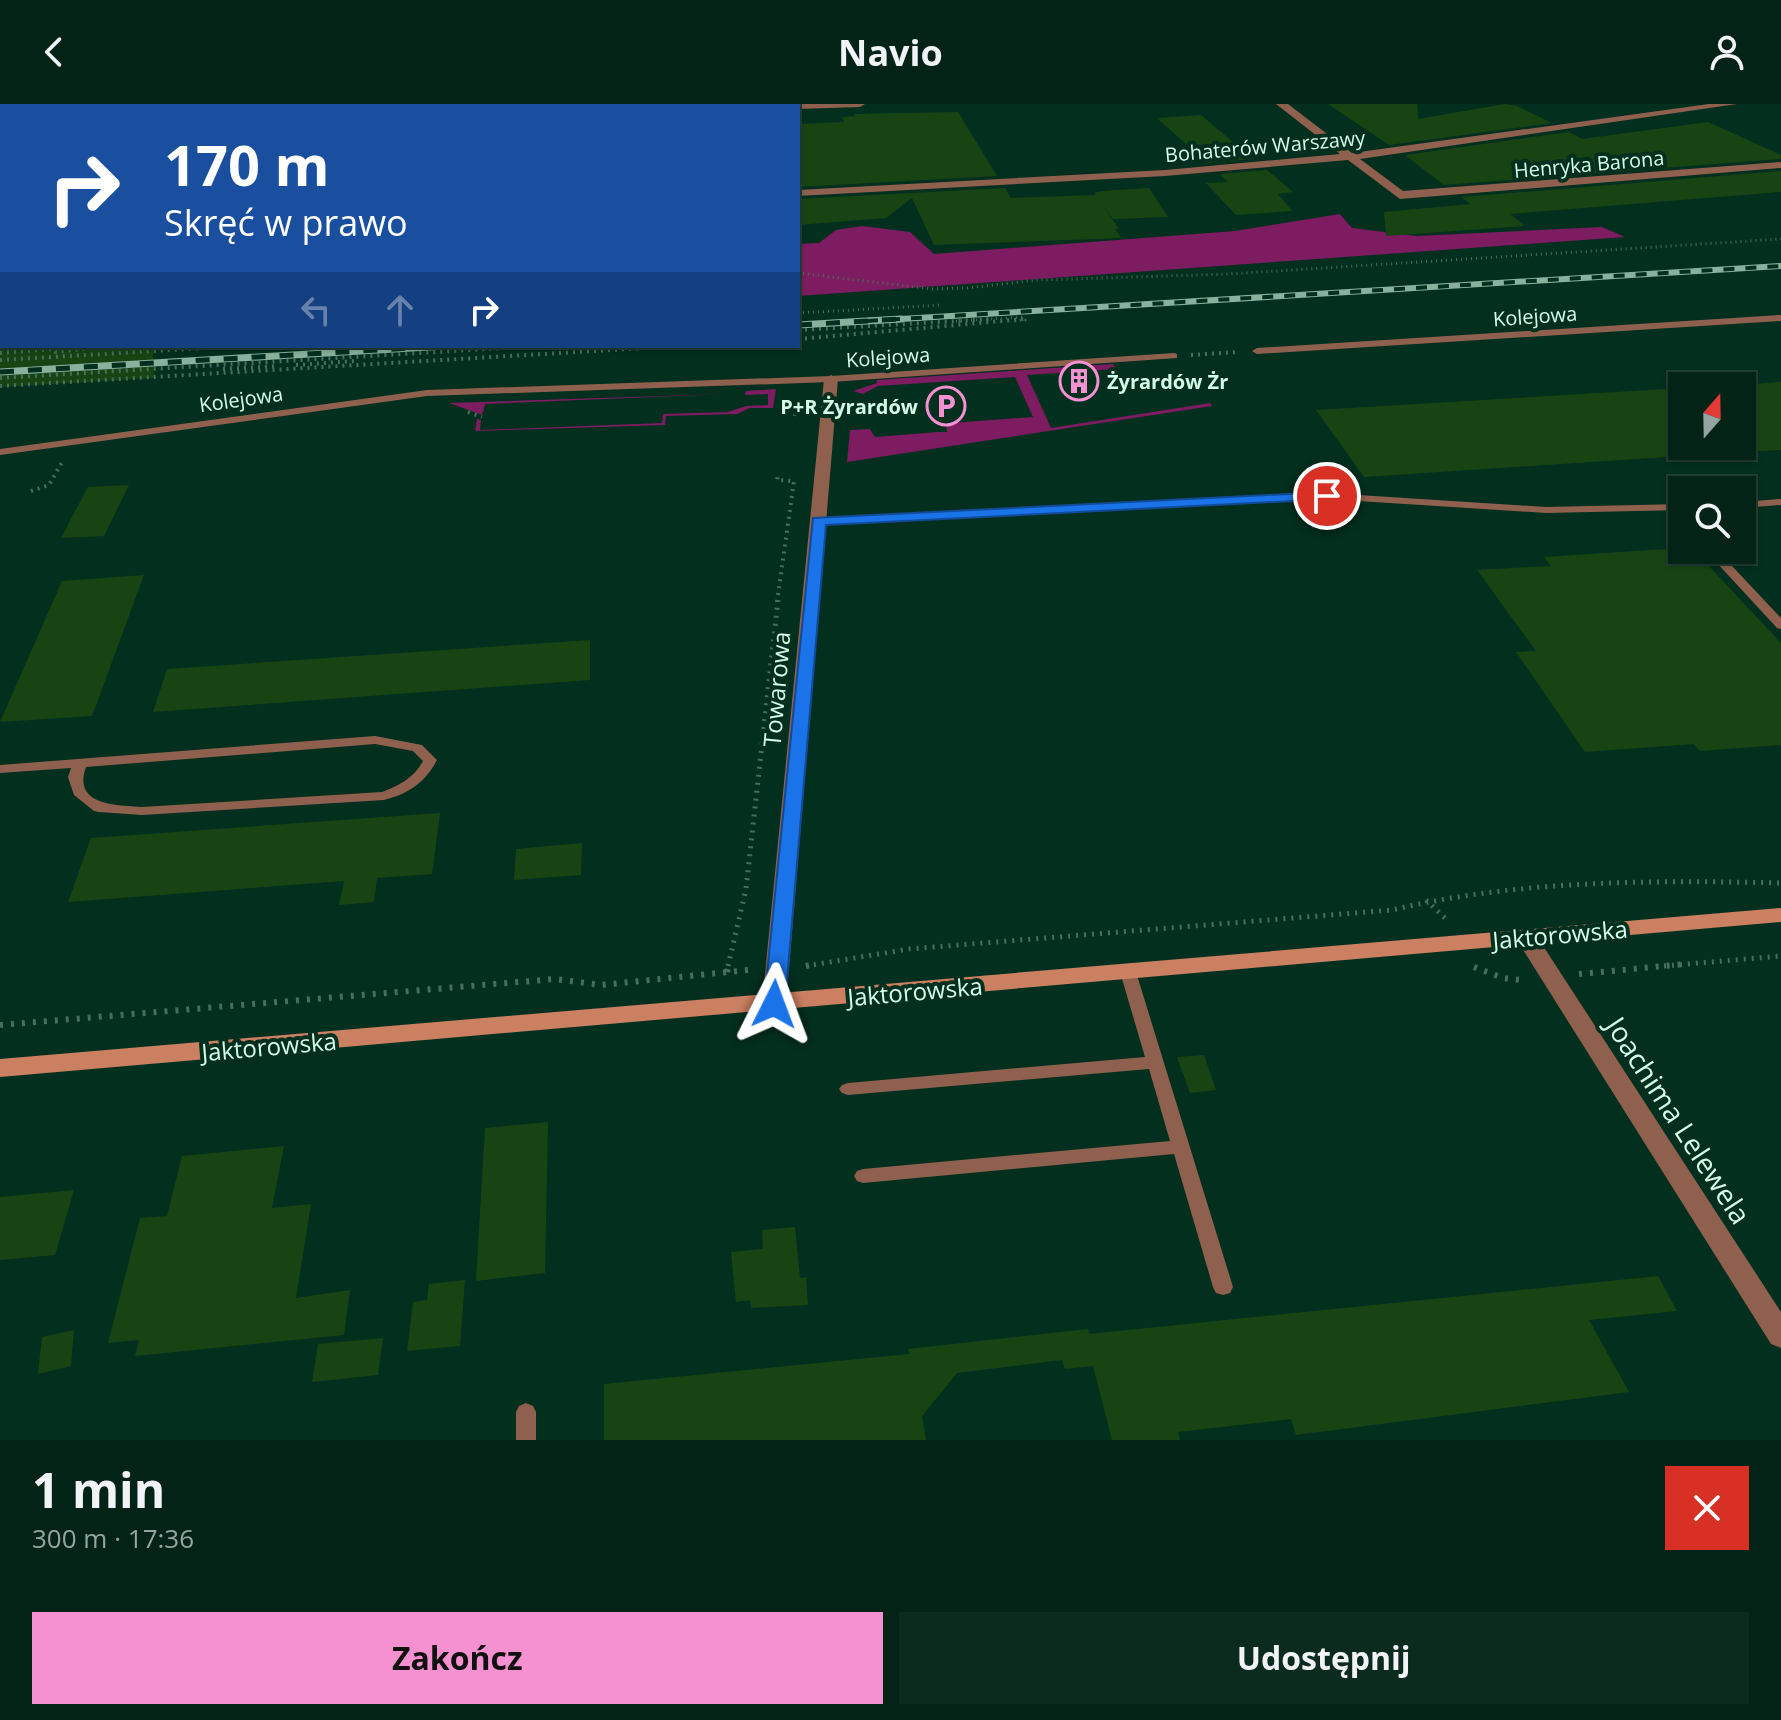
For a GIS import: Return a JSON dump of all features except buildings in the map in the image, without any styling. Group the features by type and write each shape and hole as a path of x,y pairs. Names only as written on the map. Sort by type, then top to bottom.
{"main road":[{"name":"Jaktorowska","path":"0,1068 774,1004 1781,915"}],"street":[{"path":"800,106 860,104"},
{"path":"1281,104 1349,157"},
{"name":"Bohaterów Warszawy","path":"800,193 1165,173 1349,157 1732,104"},
{"name":"Henryka Barona","path":"1349,157 1400,195 1781,165"},
{"name":"Towarowa","path":"774,1004 831,379"},
{"name":"Joachima Lelewela","path":"1526,937 1781,1336"}],"lane":[{"name":"Kolejowa","path":"1257,351 1781,318"},
{"name":"Kolejowa","path":"0,452 427,393 831,379 1156,362 1174,356"},
{"path":"819,521 1327,496 1546,510 1668,507"},
{"path":"1756,504 1781,502"},
{"path":"1724,564 1781,625"},
{"path":"0,769 375,740 417,748 430,760 423,776 407,788 384,796 142,811 99,808 81,795 75,777 80,763"},
{"path":"1128,972 1223,1287"},
{"path":"848,1089 1155,1062"},
{"path":"863,1176 1180,1147"},
{"path":"526,1412 526,1440"}],"path":[{"path":"800,273 932,289 967,288 1037,280 1229,274 1781,239"},
{"path":"800,313 940,305"},
{"path":"800,330 1023,317 1025,320 800,339"},
{"path":"0,353 70,348"},
{"path":"53,349 66,354 85,348"},
{"path":"0,360 178,348"},
{"path":"296,365 513,348"},
{"path":"223,369 636,348"},
{"path":"1174,356 1257,351"},
{"path":"0,386 354,361"},
{"path":"0,378 277,366"},
{"path":"795,416 797,401"},
{"path":"727,972 746,889 785,531 794,481 777,480 778,474"},
{"path":"0,1025 555,979 601,985 823,964 909,949 1392,910 1426,900 1461,895 1647,880 1781,883"},
{"path":"1585,974 1781,956"}],"shaded area":[{"path":"1340,214 1352,228 1417,236 1602,227 1625,237 800,296 800,244 819,243 836,230 862,226 910,232 934,254 1235,231"},
{"path":"1113,364 1116,369 1027,375 1051,428 1210,403 1212,406 847,462 850,430 870,429 875,437 947,432 946,425 952,423 1033,417 1015,377 878,386 863,394 853,391 877,383 876,380"},
{"path":"776,389 773,408 750,408 737,414 666,416 665,425 475,431 477,419 481,420 480,430 662,423 663,414 728,412 746,406 768,405 768,394 745,395 746,391"},
{"path":"725,394 485,404 482,415 449,403"}],"railway":[{"path":"877,320 1781,266"},
{"path":"877,320 901,319"},
{"path":"800,325 877,320"},
{"path":"867,321 877,320"},
{"path":"0,372 412,348"}],"place":[{"name":"Żyrardów Żr","path":"1079,381"},
{"name":"P+R Żyrardów","path":"946,406"}],"route":[{"path":"774,1004 819,521 1327,496"}]}
